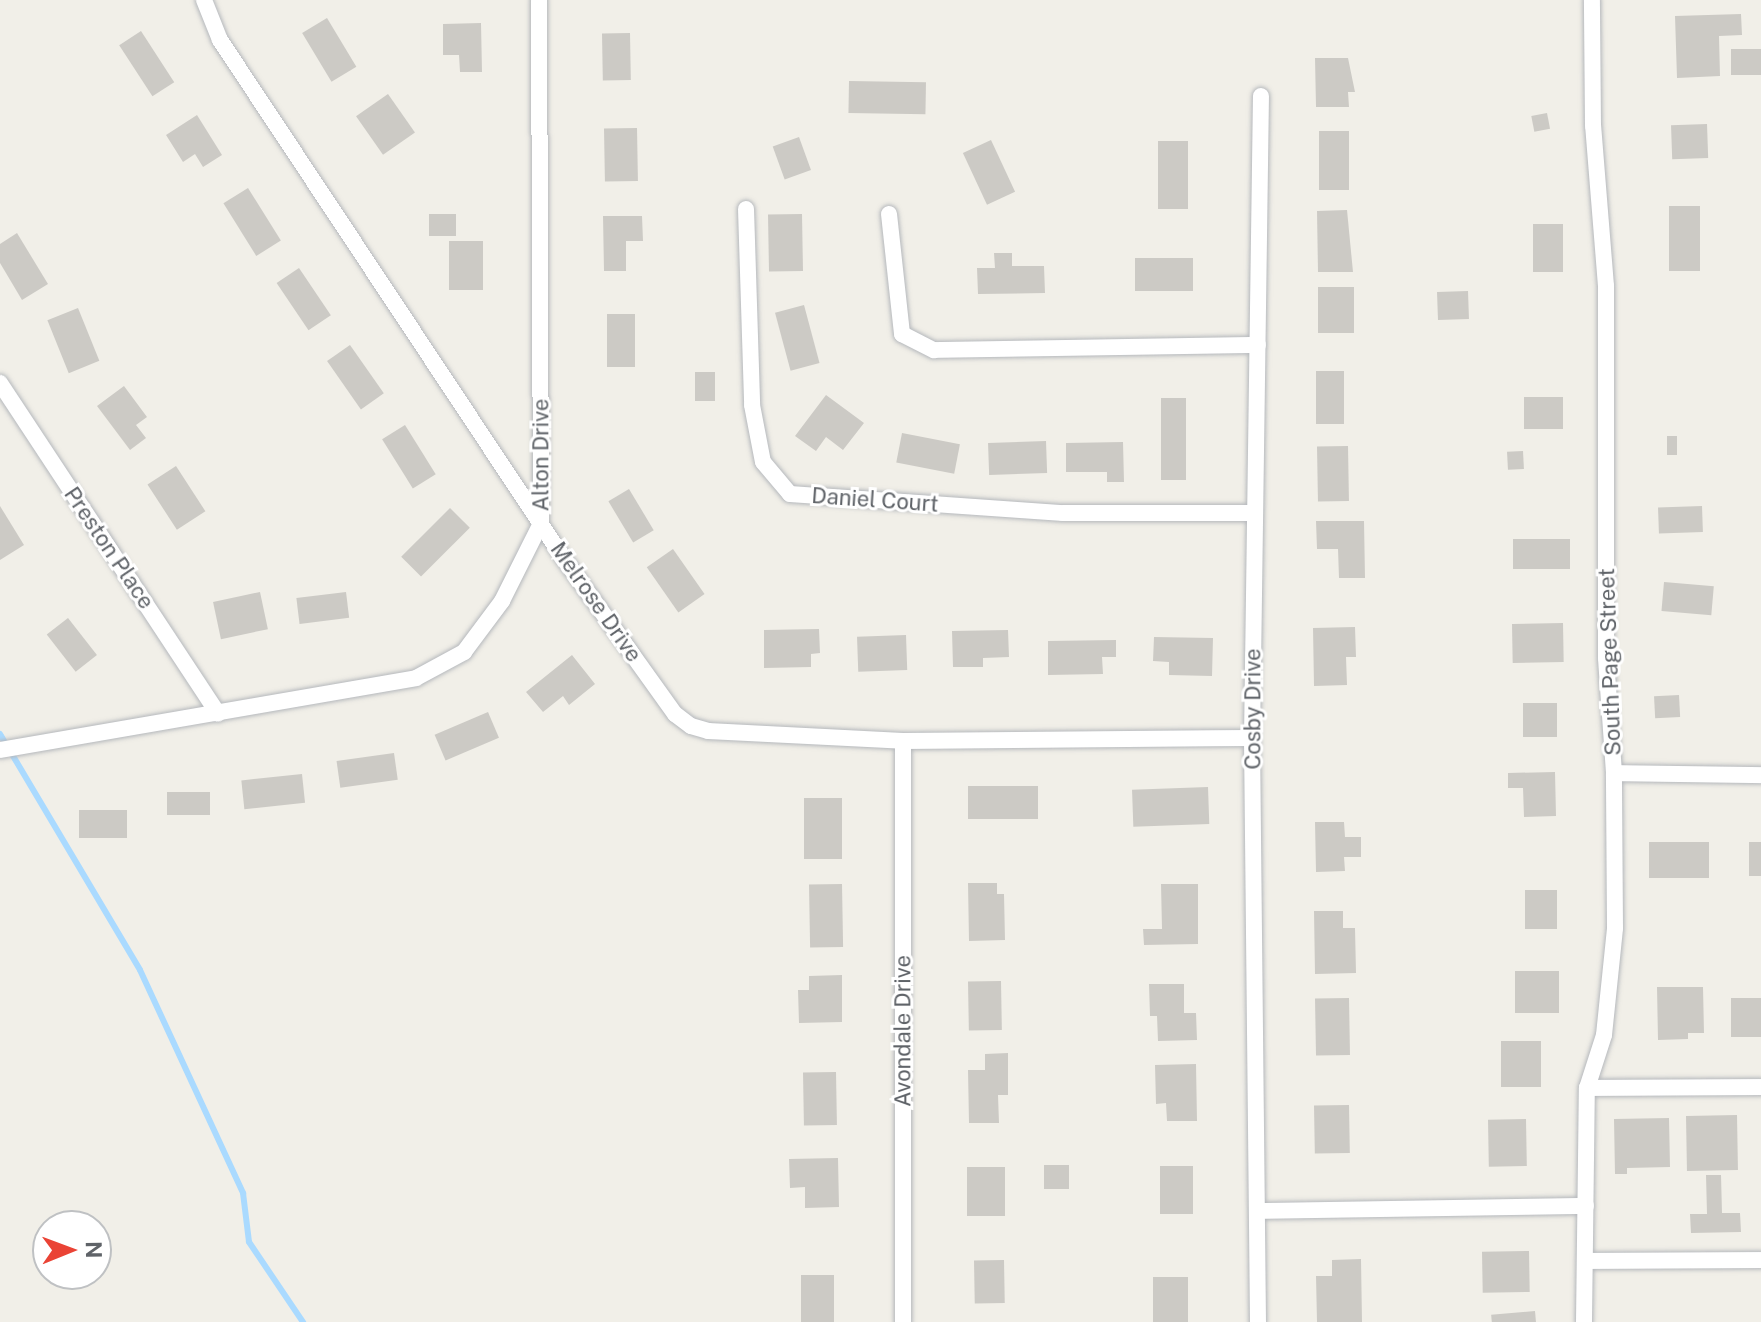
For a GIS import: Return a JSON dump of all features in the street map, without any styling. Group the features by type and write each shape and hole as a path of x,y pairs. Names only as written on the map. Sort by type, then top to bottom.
{"street":[{"name":"Melrose Drive","path":"204,0 220,40 541,523 675,714 691,726 708,731 903,741 1252,738"},
{"name":"Alton Drive","path":"0,750 401,682 432,672 464,652 502,601 541,523 539,0"},
{"name":"South Page Street","path":"1584,1322 1587,1088 1604,1035 1615,928 1614,773 1606,658 1606,286 1593,126 1592,0"},
{"name":"Cosby Drive","path":"1258,1322 1252,738 1261,96"},
{"name":"Daniel Court","path":"746,209 752,405 763,462 790,494 1063,513 1255,513"},
{"path":"889,214 902,334 934,350 1258,345"},
{"name":"Preston Place","path":"0,383 218,713"},
{"name":"Avondale Drive","path":"903,741 903,1322"},
{"path":"1614,773 1761,775"},
{"path":"1587,1088 1761,1087"},
{"path":"1258,1211 1586,1206"},
{"path":"1585,1261 1761,1260"}],"building":[{"path":"1741,14 1742,35 1719,36 1720,76 1677,78 1675,16"},
{"path":"327,18 356,67 331,82 302,33"},
{"path":"481,23 482,72 460,72 459,55 443,55 443,24"},
{"path":"141,31 174,82 152,96 119,45"},
{"path":"602,33 630,33 631,80 603,80"},
{"path":"1731,49 1761,49 1761,75 1731,75"},
{"path":"1315,58 1348,58 1355,92 1348,92 1349,107 1316,107"},
{"path":"849,81 926,82 925,114 848,113"},
{"path":"388,94 415,133 383,155 356,116"},
{"path":"1547,113 1550,129 1534,132 1531,116"},
{"path":"197,115 222,155 203,167 195,154 183,162 166,135"},
{"path":"1707,124 1708,158 1672,159 1671,125"},
{"path":"637,128 638,181 605,182 604,129"},
{"path":"1319,131 1349,131 1349,190 1319,190"},
{"path":"799,137 811,170 785,179 773,147"},
{"path":"991,140 1015,192 987,205 963,153"},
{"path":"1158,141 1188,141 1188,209 1158,209"},
{"path":"248,188 281,241 256,256 223,203"},
{"path":"1669,206 1700,206 1700,271 1669,271"},
{"path":"1347,210 1353,272 1318,272 1317,211"},
{"path":"429,214 456,214 456,236 429,236"},
{"path":"802,214 803,271 769,272 768,215"},
{"path":"603,216 642,216 643,241 626,241 626,271 604,271"},
{"path":"1533,224 1563,224 1563,272 1533,272"},
{"path":"17,233 48,284 22,300 0,263 0,244"},
{"path":"449,241 483,241 483,290 449,290"},
{"path":"994,253 1012,253 1012,266 1044,266 1045,293 978,294 977,268 995,268"},
{"path":"1135,258 1193,258 1193,291 1135,291"},
{"path":"299,268 331,315 308,330 277,283"},
{"path":"1318,287 1354,287 1354,333 1318,333"},
{"path":"1468,291 1469,319 1438,320 1437,292"},
{"path":"804,305 820,363 791,371 775,313"},
{"path":"78,308 99,361 69,373 47,320"},
{"path":"607,314 635,314 635,367 607,367"},
{"path":"350,345 384,393 361,409 327,361"},
{"path":"1316,371 1344,371 1344,424 1316,424"},
{"path":"695,372 715,372 715,401 695,401"},
{"path":"124,386 147,417 136,425 146,438 130,450 97,406"},
{"path":"826,395 864,423 843,450 826,437 816,451 795,436"},
{"path":"1524,397 1563,397 1563,429 1524,429"},
{"path":"1161,398 1186,398 1186,480 1161,480"},
{"path":"405,425 436,474 413,488 382,439"},
{"path":"902,433 960,444 954,474 896,462"},
{"path":"1667,436 1677,436 1677,455 1667,455"},
{"path":"1046,441 1047,473 989,475 988,443"},
{"path":"1123,442 1124,482 1107,482 1107,472 1066,472 1066,443"},
{"path":"1348,446 1349,501 1318,502 1317,447"},
{"path":"1523,451 1524,469 1508,470 1507,452"},
{"path":"176,466 205,511 177,530 147,485"},
{"path":"629,489 654,530 633,543 608,501"},
{"path":"0,506 24,545 0,560"},
{"path":"1702,506 1703,532 1659,534 1658,508"},
{"path":"450,508 470,528 421,577 401,557"},
{"path":"1316,521 1364,521 1365,578 1339,578 1338,549 1317,549"},
{"path":"1513,539 1570,539 1570,569 1513,569"},
{"path":"673,549 705,594 678,612 647,567"},
{"path":"1664,582 1714,586 1711,615 1661,611"},
{"path":"260,592 268,629 221,639 213,602"},
{"path":"346,592 349,618 300,624 296,598"},
{"path":"68,618 97,655 76,672 47,635"},
{"path":"1563,623 1564,662 1513,663 1512,624"},
{"path":"1355,627 1356,657 1346,657 1347,685 1314,686 1313,628"},
{"path":"819,629 820,653 811,654 811,667 764,668 764,630"},
{"path":"1008,630 1009,657 983,658 983,667 953,667 952,631"},
{"path":"906,635 907,670 858,672 857,637"},
{"path":"1154,637 1213,638 1212,676 1169,675 1169,662 1153,661"},
{"path":"1116,640 1116,657 1102,657 1103,674 1048,675 1048,641"},
{"path":"572,655 595,684 569,705 563,696 543,712 526,692"},
{"path":"1679,695 1680,717 1655,718 1654,696"},
{"path":"1523,703 1557,703 1557,737 1523,737"},
{"path":"488,712 499,738 446,760 435,735"},
{"path":"394,753 398,780 340,788 337,761"},
{"path":"1555,772 1556,816 1524,817 1523,788 1508,788 1508,773"},
{"path":"302,774 305,803 244,809 241,780"},
{"path":"968,786 1038,786 1038,819 968,819"},
{"path":"1208,787 1209,824 1133,827 1132,790"},
{"path":"167,792 210,792 210,815 167,815"},
{"path":"804,798 842,798 842,859 804,859"},
{"path":"79,810 127,810 127,838 79,838"},
{"path":"1315,822 1344,822 1345,837 1361,837 1361,857 1344,857 1345,871 1316,872"},
{"path":"1649,842 1709,842 1709,878 1649,878"},
{"path":"1749,842 1761,842 1761,876 1749,876"},
{"path":"968,883 997,883 997,894 1004,894 1005,940 969,941"},
{"path":"842,884 843,947 810,948 809,885"},
{"path":"1161,884 1198,884 1198,944 1144,945 1143,929 1162,929"},
{"path":"1525,890 1557,890 1557,929 1525,929"},
{"path":"1314,911 1343,911 1343,928 1355,928 1356,973 1315,974"},
{"path":"1515,971 1559,971 1559,1013 1515,1013"},
{"path":"842,975 842,1022 799,1023 798,990 809,990 809,976"},
{"path":"1001,981 1002,1030 969,1031 968,982"},
{"path":"1149,984 1184,984 1184,1013 1196,1013 1197,1040 1158,1041 1157,1016 1150,1016"},
{"path":"1657,987 1703,987 1704,1033 1688,1033 1688,1039 1658,1040"},
{"path":"1349,998 1350,1055 1316,1056 1315,999"},
{"path":"1731,998 1761,998 1761,1037 1731,1037"},
{"path":"1501,1041 1541,1041 1541,1087 1501,1087"},
{"path":"1008,1053 1008,1095 998,1095 999,1123 969,1123 968,1070 985,1070 985,1054"},
{"path":"1196,1064 1197,1121 1167,1121 1166,1103 1156,1104 1155,1065"},
{"path":"836,1072 837,1125 804,1126 803,1073"},
{"path":"1349,1105 1350,1153 1315,1154 1314,1106"},
{"path":"1737,1115 1738,1170 1687,1171 1686,1116"},
{"path":"1669,1118 1670,1167 1627,1168 1627,1174 1615,1174 1614,1119"},
{"path":"1526,1119 1527,1166 1489,1167 1488,1120"},
{"path":"838,1158 839,1207 805,1208 805,1187 790,1188 789,1159"},
{"path":"1044,1165 1069,1165 1069,1189 1044,1189"},
{"path":"1160,1166 1193,1166 1193,1214 1160,1214"},
{"path":"967,1167 1005,1167 1005,1216 967,1216"},
{"path":"1706,1175 1721,1175 1722,1213 1740,1213 1741,1232 1691,1233 1690,1214 1707,1214"},
{"path":"1529,1251 1530,1292 1483,1293 1482,1252"},
{"path":"1361,1259 1362,1322 1317,1322 1316,1276 1332,1276 1332,1260"},
{"path":"1004,1260 1005,1303 975,1304 974,1261"},
{"path":"801,1275 834,1275 834,1322 801,1322"},
{"path":"1153,1277 1188,1277 1188,1322 1153,1322"},
{"path":"1535,1311 1536,1322 1492,1322 1491,1315"}],"waterway":[{"path":"0,734 140,970 243,1193 249,1242 303,1322"}]}
